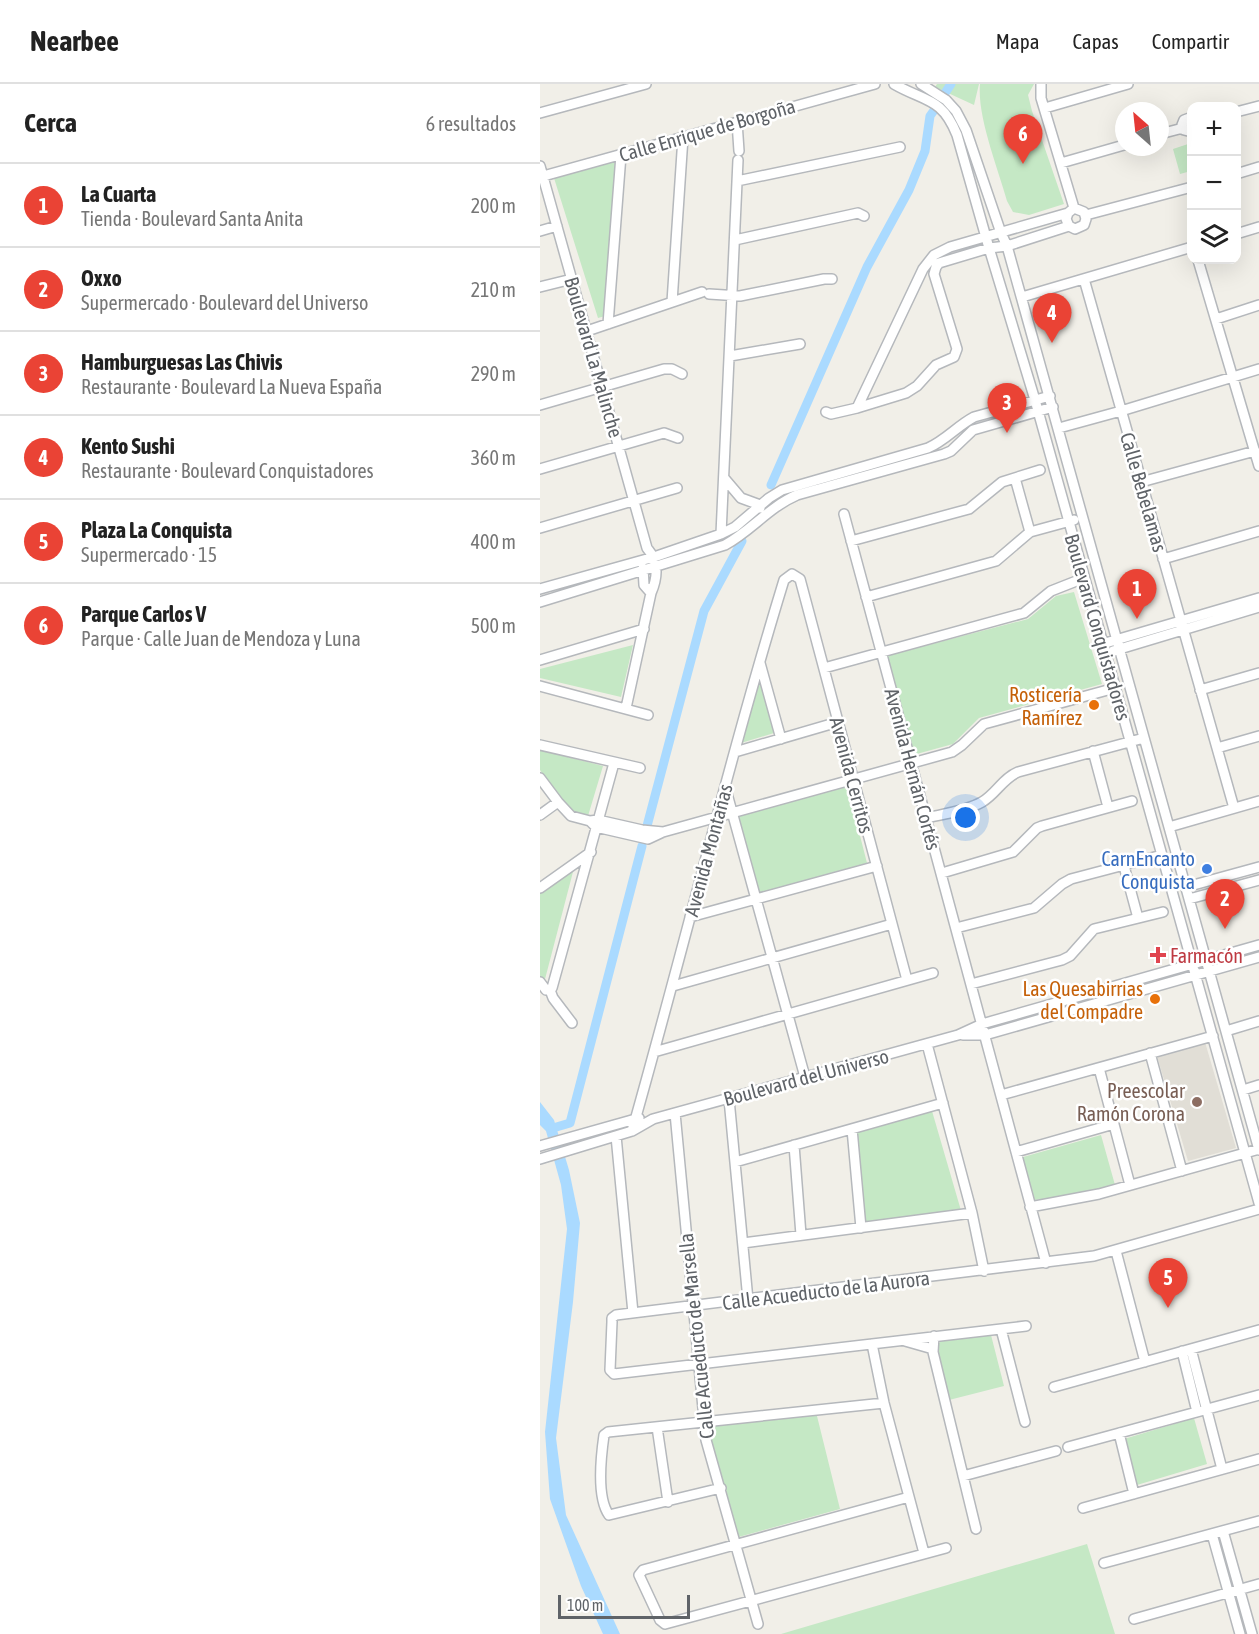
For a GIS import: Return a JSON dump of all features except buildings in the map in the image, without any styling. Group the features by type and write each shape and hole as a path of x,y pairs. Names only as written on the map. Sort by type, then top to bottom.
{"street":[{"path":"540,114 626,87 646,84"},
{"name":"Calle Enrique de Borgoña","path":"541,173 621,155 875,84"},
{"name":"Boulevard Conquistadores","path":"894,84 936,103 950,117 957,135 1035,400 1259,1203"},
{"path":"1041,84 1040,90 1061,163 1071,211 1066,219 1069,226"},
{"path":"1045,108 1128,84"},
{"name":"Boulevard Conquistadores","path":"924,85 946,100 956,111 966,130 1007,246 1259,1149"},
{"path":"1241,111 1259,106"},
{"path":"721,534 735,240 737,122"},
{"path":"1169,133 1187,130"},
{"path":"672,302 682,137"},
{"path":"737,181 900,147"},
{"path":"1061,163 1115,148"},
{"path":"608,324 621,155"},
{"path":"1241,172 1259,167"},
{"name":"Boulevard La Malinche","path":"541,173 647,548 654,557"},
{"path":"1086,215 1187,188"},
{"path":"856,408 932,265 940,251 1071,211 1082,210 1086,215 1086,222 1082,227 1069,226 1007,246 989,248 932,265"},
{"path":"735,240 858,213 864,216"},
{"path":"540,231 557,226"},
{"path":"1241,232 1259,227"},
{"path":"1022,297 1187,248"},
{"path":"1199,264 1233,376 1255,439 1259,466"},
{"path":"826,412 831,414 906,393 917,386 936,365 954,357 957,349 932,265"},
{"path":"540,287 572,279"},
{"path":"587,331 705,293 740,296 832,279"},
{"name":"Calle Bebelamas","path":"1084,279 1234,808"},
{"path":"1216,319 1259,305"},
{"path":"730,356 800,344"},
{"path":"540,405 664,369 672,369 682,374"},
{"path":"1059,428 1259,369"},
{"path":"540,589 654,557 721,534 735,527 760,505 782,490 928,447 946,438 964,422 974,417 1050,396"},
{"path":"540,602 725,545 736,539 782,501 937,457 951,451 973,430 1053,407"},
{"path":"540,469 664,432 678,438"},
{"path":"1141,482 1255,451"},
{"path":"851,541 969,509 995,486 1040,470"},
{"path":"724,478 741,498 760,505 764,515"},
{"path":"1015,478 1030,532"},
{"path":"540,528 677,488"},
{"name":"Avenida Hernán Cortés","path":"844,514 1046,1263"},
{"path":"866,597 996,561 1030,532 1082,518"},
{"path":"1163,559 1259,531"},
{"name":"Boulevard La Malinche","path":"643,571 647,548"},
{"path":"626,708 651,594 656,582 657,567 654,557"},
{"path":"643,571 644,585 651,594"},
{"name":"Avenida Montañas","path":"632,1131 759,661 784,580 792,574"},
{"name":"Avenida Cerritos","path":"792,574 801,579 907,980"},
{"path":"824,668 1024,613 1051,591 1084,578"},
{"path":"1182,626 1259,598"},
{"path":"1103,649 1182,626 1259,608"},
{"path":"540,660 644,629"},
{"path":"759,661 781,738"},
{"path":"1200,690 1259,673"},
{"path":"540,686 648,715"},
{"path":"540,778 571,816 595,823 663,832 957,749 984,724 1115,688"},
{"path":"735,752 838,722"},
{"path":"1217,748 1259,736"},
{"path":"926,818 978,804 1013,774 1144,738"},
{"path":"540,746 640,768"},
{"path":"1094,751 1108,807"},
{"path":"572,1023 545,987 591,852 595,823 614,763"},
{"path":"725,788 805,1077"},
{"path":"942,873 1013,852 1039,827 1132,801"},
{"path":"1169,827 1259,801"},
{"path":"540,815 558,802"},
{"path":"540,888 591,852"},
{"path":"956,928 1034,908 1066,881 1162,855"},
{"path":"690,917 876,866"},
{"path":"1124,866 1138,918"},
{"path":"1186,887 1256,868 1257,880 1189,899"},
{"path":"971,984 1062,960 1070,956 1094,929 1163,912"},
{"path":"673,986 892,924"},
{"name":"Boulevard del Universo","path":"540,1159 632,1131 654,1119 927,1044 958,1035 982,1024 1259,945"},
{"name":"Boulevard del Universo","path":"958,1035 985,1035 1259,957"},
{"path":"654,1052 933,973"},
{"path":"1226,1031 1259,1022"},
{"path":"1001,1095 1212,1036"},
{"path":"927,1044 972,1213 984,1271"},
{"path":"1150,1053 1182,1171"},
{"path":"1099,1068 1130,1185"},
{"path":"1243,1090 1259,1085"},
{"path":"729,1099 748,1300"},
{"path":"735,1162 943,1102"},
{"name":"Calle Acueducto de Marsella","path":"675,1113 706,1440 758,1623"},
{"name":"Boulevard del Universo","path":"544,1145 636,1118 654,1119"},
{"path":"1016,1152 1114,1124"},
{"path":"852,1129 861,1228"},
{"path":"582,1146 584,1133"},
{"path":"616,1136 633,1313"},
{"path":"794,1145 801,1236"},
{"path":"1030,1207 1080,1198 1259,1149"},
{"name":"Calle Acueducto de la Aurora","path":"697,1364 611,1373 612,1318 616,1315 1094,1257 1259,1209"},
{"path":"743,1243 972,1213"},
{"path":"1116,1251 1145,1362"},
{"path":"697,1364 1026,1326"},
{"path":"1000,1329 1025,1422"},
{"path":"1054,1387 1259,1330"},
{"path":"934,1336 933,1348 976,1529"},
{"path":"903,1340 933,1348"},
{"path":"872,1344 884,1403 924,1553"},
{"path":"1186,1350 1202,1411 1221,1469"},
{"path":"1068,1447 1259,1395"},
{"path":"720,1488 611,1515 607,1512 600,1477 604,1437 608,1432 884,1403"},
{"path":"657,1427 668,1502"},
{"path":"1119,1433 1134,1494"},
{"path":"963,1476 1056,1452"},
{"path":"1083,1508 1259,1459"},
{"path":"909,1497 643,1570 639,1575 660,1620 668,1624 946,1548"},
{"path":"1104,1563 1259,1521"},
{"path":"1224,1531 1252,1634"},
{"path":"1212,1534 1240,1634"},
{"path":"1134,1619 1259,1584"}],"shaded area":[{"name":"Preescolar Ramón Corona","path":"1205,1042 1236,1148 1188,1161 1157,1056"}],"green space":[{"path":"937,84 979,84 974,105 935,87"},
{"path":"980,84 1034,84 1028,95 1032,111 1064,204 1029,215 1013,212 1007,201 985,127"},
{"path":"1187,144 1187,172 1180,174 1173,149"},
{"path":"615,161 605,316 598,318 554,178"},
{"path":"1074,592 1102,684 979,718 953,744 913,755 886,656 1028,619 1056,596"},
{"path":"633,645 621,697 540,678 540,669"},
{"path":"760,683 774,733 741,743 757,684"},
{"path":"540,750 603,766 588,816 568,811 540,770"},
{"path":"847,785 867,863 758,893 736,816"},
{"path":"574,868 544,983 540,977 540,891"},
{"path":"932,1111 962,1214 862,1224 852,1133"},
{"path":"1101,1135 1115,1185 1079,1194 1027,1201 1016,1159"},
{"path":"991,1335 1004,1386 949,1400 933,1350 942,1340"},
{"path":"816,1412 840,1509 735,1538 700,1424"},
{"path":"1194,1418 1207,1464 1137,1485 1124,1439"},
{"path":"1087,1544 1115,1634 781,1634"}],"water":[{"path":"540,1102 554,1120 569,1170 580,1223 573,1302 556,1438 566,1515 620,1634 603,1634 581,1586 550,1499 545,1432 567,1229 561,1185 546,1131 540,1125"}],"waterway":[{"path":"945,93 951,84"},
{"path":"771,485 867,267 909,190 925,151 930,116 935,109"},
{"path":"647,826 704,611 742,541"},
{"path":"553,1128 570,1123 642,846"}],"place":[{"name":"Parque Carlos V","path":"1023,164"},
{"name":"Kento Sushi","path":"1052,343"},
{"name":"Hamburguesas Las Chivis","path":"1007,433"},
{"name":"La Cuarta","path":"1137,619"},
{"name":"Rosticería Ramírez","path":"1094,705"},
{"name":"CarnEncanto Conquista","path":"1207,869"},
{"name":"Oxxo","path":"1225,929"},
{"name":"Farmacón","path":"1158,955"},
{"name":"Las Quesabirrias del Compadre","path":"1155,999"},
{"name":"Preescolar Ramón Corona","path":"1197,1102"},
{"name":"Plaza La Conquista","path":"1168,1308"}]}
